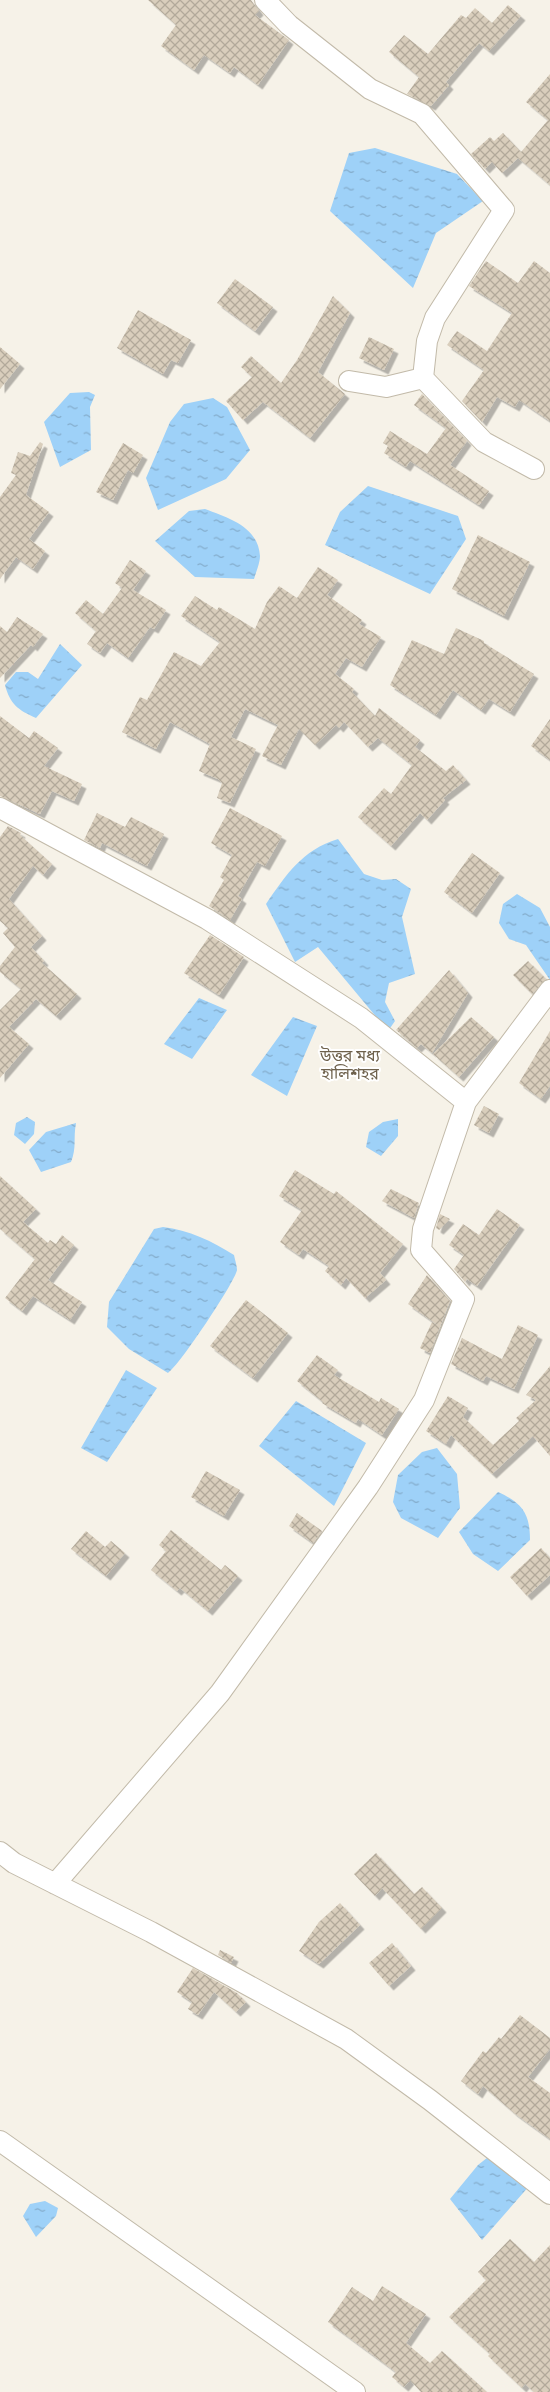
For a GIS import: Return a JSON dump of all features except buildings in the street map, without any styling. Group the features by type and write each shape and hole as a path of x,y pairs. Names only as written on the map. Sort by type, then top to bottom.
{"street":[{"path":"265,0 290,25 370,89 422,114 504,210 435,318 427,341 423,378 484,442 534,469"},
{"path":"349,381 386,387 423,378"},
{"path":"0,808 207,919 361,1018 466,1102"},
{"path":"55,1884 220,1693 368,1487 424,1400 464,1299 421,1250 423,1228 466,1102 550,990"},
{"path":"0,1852 14,1863 151,1932 346,2039 430,2100 550,2194"},
{"path":"0,2141 355,2392"}],"water":[{"path":"375,148 457,174 483,201 436,233 413,288 330,211 349,153"},
{"path":"89,392 95,395 90,407 91,450 60,467 44,422 70,393"},
{"path":"213,398 227,407 250,450 226,479 158,510 146,478 170,422 184,404"},
{"path":"368,486 458,516 466,539 430,594 325,545 340,512"},
{"path":"205,509 232,520 248,530 254,537 260,556 254,579 195,577 155,541 189,511"},
{"path":"60,644 82,665 36,718 24,712 12,702 5,685 16,672 28,672 38,679"},
{"path":"338,839 364,874 382,880 396,879 411,889 402,917 415,974 389,983 385,1002 395,1021 388,1031 318,947 295,962 266,904 296,865 314,850"},
{"path":"517,894 540,908 550,927 550,980 526,945 509,939 499,923 503,904"},
{"path":"199,998 227,1010 192,1059 164,1044"},
{"path":"293,1017 317,1026 287,1096 251,1075"},
{"path":"27,1117 35,1122 34,1134 25,1144 14,1135 16,1123"},
{"path":"398,1119 398,1136 381,1156 366,1147 369,1132 383,1122"},
{"path":"76,1123 74,1152 71,1162 41,1172 29,1150 46,1132"},
{"path":"163,1227 191,1233 226,1250 234,1255 237,1270 206,1323 183,1356 168,1373 129,1349 107,1327 109,1302 154,1229"},
{"path":"126,1370 157,1388 107,1462 81,1448"},
{"path":"296,1401 366,1443 334,1506 259,1446"},
{"path":"437,1448 457,1474 460,1508 438,1538 401,1518 393,1502 398,1475 422,1452"},
{"path":"498,1492 513,1500 523,1510 530,1531 530,1540 498,1571 473,1554 459,1532"},
{"path":"492,2154 530,2185 482,2240 450,2199 478,2165"},
{"path":"45,2201 58,2208 56,2216 36,2237 23,2216 30,2204"}],"district":[{"name":"উত্তর মধ্য হালিশহর","path":"350,1064"}]}
